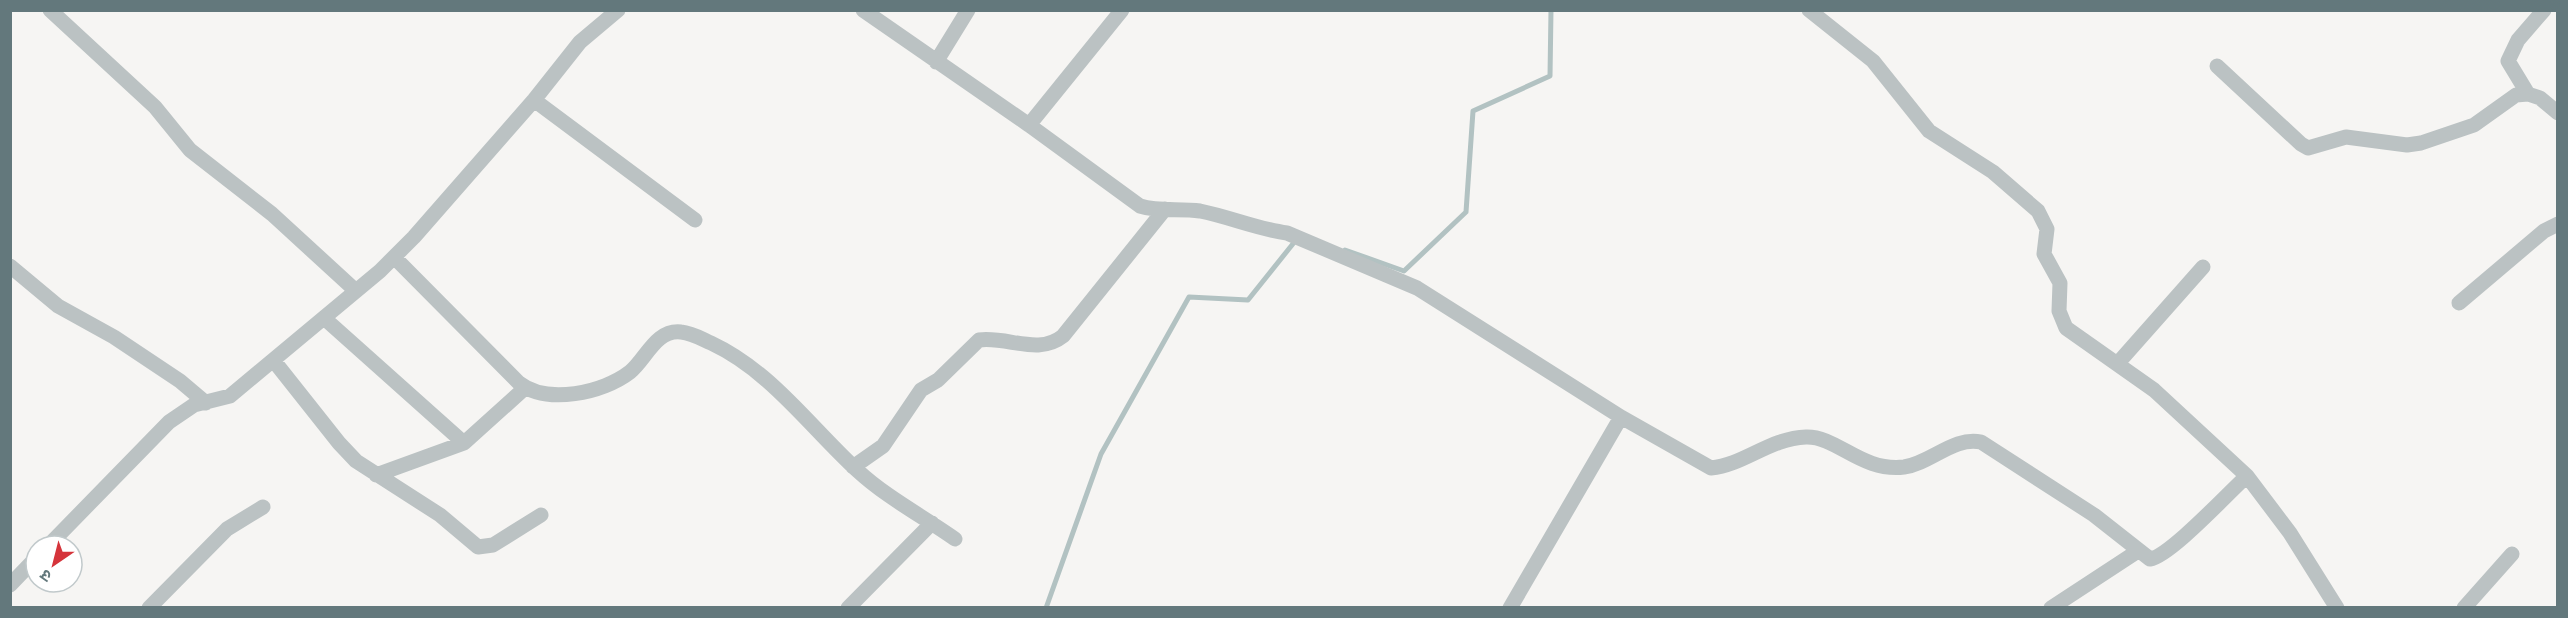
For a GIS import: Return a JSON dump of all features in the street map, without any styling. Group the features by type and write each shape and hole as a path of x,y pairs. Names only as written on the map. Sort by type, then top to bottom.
{"street":[{"path":"50,10 155,107 190,150 272,213 356,291"},
{"path":"60,534 169,422 195,405 230,396 394,257 534,100 580,42 618,10"},
{"path":"862,10 1140,206 1203,212 1266,230 1287,233 1417,288 1621,417 1711,468 1723,467 1764,446 1806,437 1818,438 1864,462 1887,468 1908,466 1970,440 1981,442 2094,515 2150,559 2158,558 2247,476"},
{"path":"936,62 968,10"},
{"path":"1029,126 1122,10"},
{"path":"1809,10 1873,61 1929,131 1993,172 2038,211 2047,229 2044,254 2060,283 2060,319 2073,335 2118,363 2154,390 2247,476 2290,533 2337,608"},
{"path":"2528,94 2508,61 2517,40 2544,10"},
{"path":"2217,66 2308,148 2346,137 2407,145 2421,143 2462,131 2516,95 2528,94 2540,98 2558,113"},
{"path":"534,100 695,220"},
{"path":"853,467 883,446 921,390 938,381 979,340 1041,345 1053,344 1063,336 1165,209"},
{"path":"2458,303 2544,231 2558,224"},
{"path":"394,257 525,388 544,396 587,390 627,374 660,338 671,332 686,333 727,351 747,363 790,402 853,467 955,539"},
{"path":"10,266 58,306 114,337 180,381 206,403"},
{"path":"2118,363 2203,267"},
{"path":"324,318 464,443"},
{"path":"274,361 356,461 440,515 478,547 493,545 542,515"},
{"path":"376,475 464,443 525,388"},
{"path":"1510,608 1621,417"},
{"path":"149,608 227,529 263,507"},
{"path":"848,608 932,523"},
{"path":"2051,608 2138,551"},
{"path":"2464,608 2512,554"},
{"path":"10,585 24,570"}],"waterway":[{"path":"1345,250 1404,271 1466,212 1473,111 1550,76 1551,10"},
{"path":"1046,608 1101,454 1189,297 1248,300 1296,240"}]}
